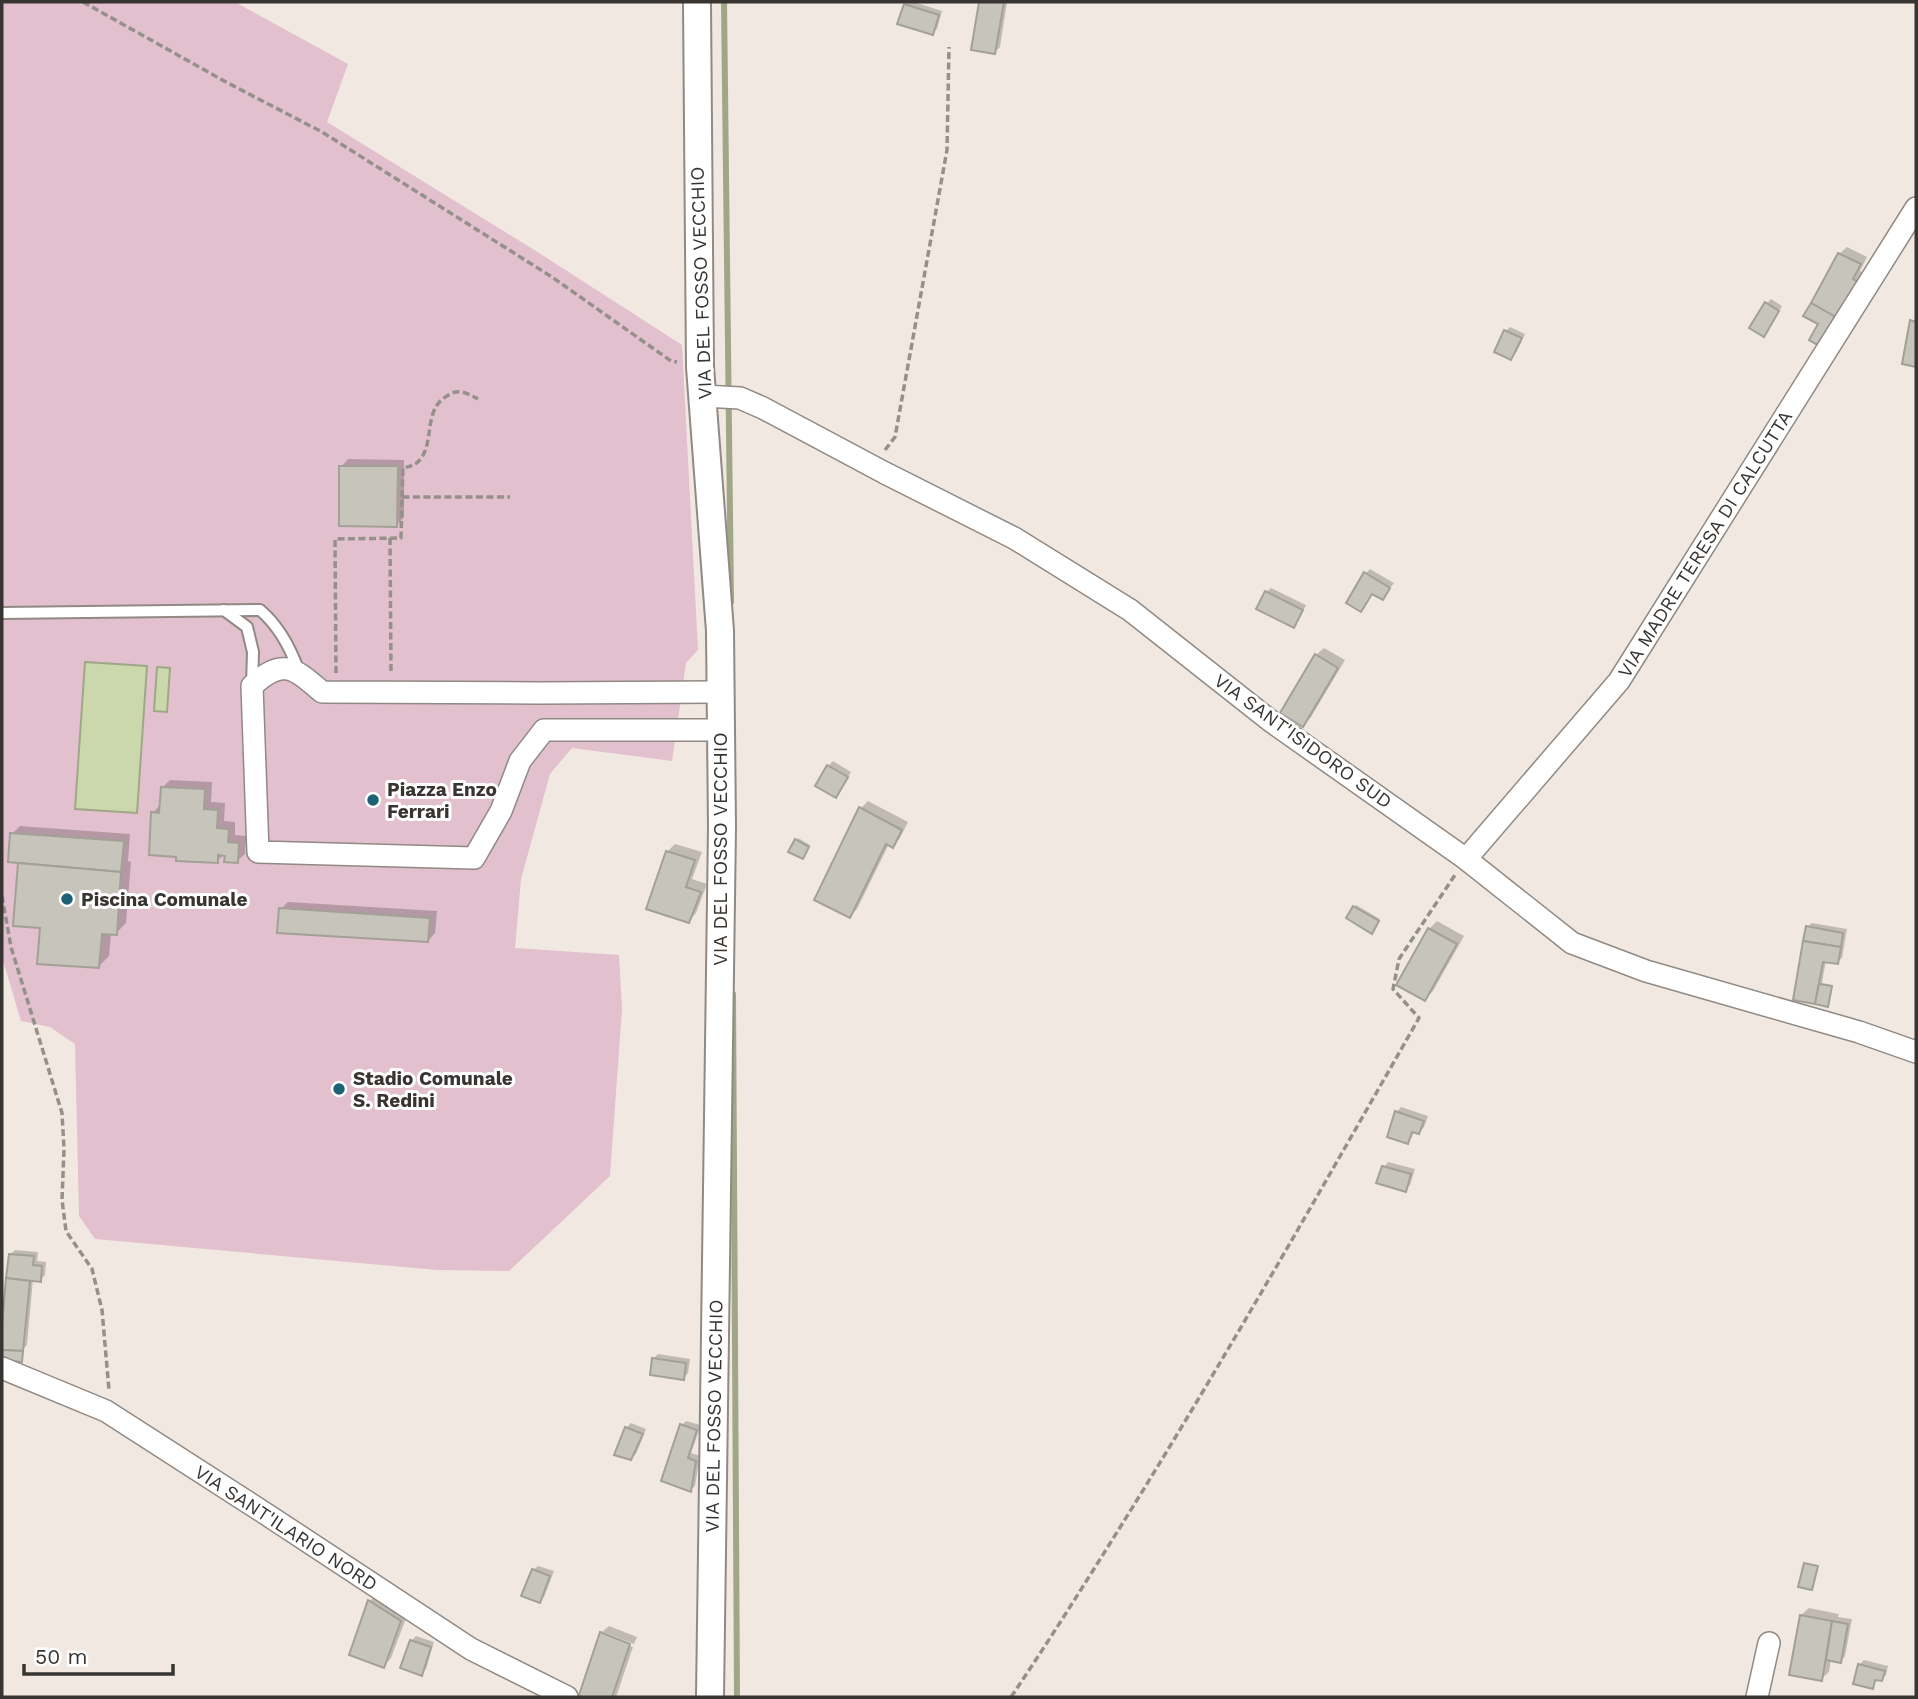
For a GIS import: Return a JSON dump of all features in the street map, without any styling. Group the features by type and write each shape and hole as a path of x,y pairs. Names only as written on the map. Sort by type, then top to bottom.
{"street":[{"name":"VIA DEL FOSSO VECCHIO","path":"697,2 700,367 721,397 722,827 710,1697"},
{"name":"VIA MADRE TERESA DI CALCUTTA","path":"1466,859 1619,681 1916,208"},
{"name":"VIA SANT'ISIDORO SUD","path":"721,397 763,408 1014,538 1130,610 1272,722 1466,859 1572,943 1646,971 1859,1032 1916,1052"},
{"path":"538,693 544,730 520,761 501,811 474,858 258,852 253,686 264,675 282,668 299,672 322,692 720,692"},
{"path":"544,730 720,730"},
{"name":"VIA SANT'ILARIO NORD","path":"2,1368 106,1411 471,1650 567,1697"},
{"path":"1756,1697 1769,1643"}],"lane":[{"path":"224,610 247,627 253,652 253,686"},
{"path":"2,613 260,610 272,620 293,655 299,672"}],"path":[{"path":"83,2 321,132 552,277 671,361 700,367"},
{"path":"871,466 895,437 947,150 949,47"},
{"path":"336,692 335,539 401,538 403,468 414,465 422,458 432,412 442,398 453,392 465,391 478,398"},
{"path":"402,497 510,497"},
{"path":"390,538 391,693"},
{"path":"1011,1697 1164,1457 1419,1018 1393,989 1399,959 1466,859"},
{"path":"2,896 11,947 62,1113 62,1200 66,1231 92,1269 102,1310 110,1404 106,1411"}],"shaded area":[{"path":"2,2 235,2 348,64 327,122 682,345 698,650 686,663 672,761 572,748 550,774 521,879 515,948 619,955 622,1009 610,1176 509,1271 437,1270 95,1239 79,1216 75,1044 50,1027 21,1021 2,957"},
{"path":"85,662 147,666 137,813 75,809"},
{"path":"157,667 170,668 167,712 154,711"}],"building":[{"path":"979,2 1004,2 995,54 971,50"},
{"path":"904,4 939,15 933,35 897,24"},
{"path":"1838,253 1861,264 1853,279 1860,283 1839,319 1811,303"},
{"path":"1765,302 1779,311 1764,337 1749,328"},
{"path":"1811,303 1839,319 1823,348 1809,340 1818,324 1803,316"},
{"path":"1910,320 1916,322 1916,367 1902,364"},
{"path":"1504,330 1522,338 1511,360 1494,352"},
{"path":"339,466 398,466 397,527 339,526"},
{"path":"1364,572 1390,588 1383,600 1372,594 1361,612 1346,603"},
{"path":"1265,591 1303,610 1294,628 1256,609"},
{"path":"1315,654 1338,668 1303,727 1280,713"},
{"path":"827,765 848,777 836,798 815,786"},
{"path":"161,787 205,789 204,809 218,810 217,828 229,829 228,842 239,843 238,863 224,862 225,856 218,855 218,863 176,861 176,857 149,855 151,812 159,813"},
{"path":"859,807 902,830 893,848 886,844 850,918 814,900"},
{"path":"10,833 124,841 121,872 8,862"},
{"path":"795,839 809,847 803,859 788,852"},
{"path":"666,851 695,860 686,887 701,892 689,923 646,909"},
{"name":"Piscina Comunale","path":"18,863 121,872 117,935 102,934 99,968 37,964 40,928 13,926"},
{"path":"1353,906 1379,921 1372,934 1346,918"},
{"path":"279,908 430,918 428,942 277,933"},
{"path":"1806,926 1843,933 1841,947 1803,941"},
{"path":"1428,928 1457,944 1425,1001 1396,985"},
{"path":"1803,941 1841,947 1838,964 1823,962 1815,1004 1793,1000"},
{"path":"1819,984 1832,986 1828,1007 1815,1004"},
{"path":"1395,1111 1424,1121 1419,1134 1412,1132 1408,1144 1387,1137"},
{"path":"1382,1166 1411,1174 1406,1192 1376,1183"},
{"path":"9,1254 34,1256 33,1265 42,1266 41,1282 6,1278"},
{"path":"6,1278 30,1281 23,1351 2,1350"},
{"path":"2,1350 23,1351 22,1362 2,1360"},
{"path":"652,1358 686,1363 684,1380 650,1375"},
{"path":"680,1424 697,1430 688,1458 696,1461 691,1492 661,1481"},
{"path":"625,1427 643,1434 631,1460 614,1455"},
{"path":"1804,1563 1818,1566 1812,1590 1798,1587"},
{"path":"532,1569 550,1576 540,1603 521,1596"},
{"path":"368,1600 401,1621 384,1668 349,1655"},
{"path":"1800,1615 1832,1621 1822,1681 1789,1675"},
{"path":"1832,1621 1848,1624 1841,1663 1826,1660"},
{"path":"600,1632 630,1644 612,1697 582,1697 579,1695"},
{"path":"410,1640 431,1647 422,1676 400,1668"},
{"path":"1858,1664 1885,1671 1882,1681 1875,1680 1873,1689 1853,1684"}],"waterway":[{"path":"724,2 731,602"},
{"path":"733,994 737,1697"}],"place":[{"name":"Piazza Enzo Ferrari","path":"373,800"},
{"name":"Piscina Comunale","path":"67,899"},
{"name":"Stadio Comunale S. Redini","path":"339,1089"}]}
